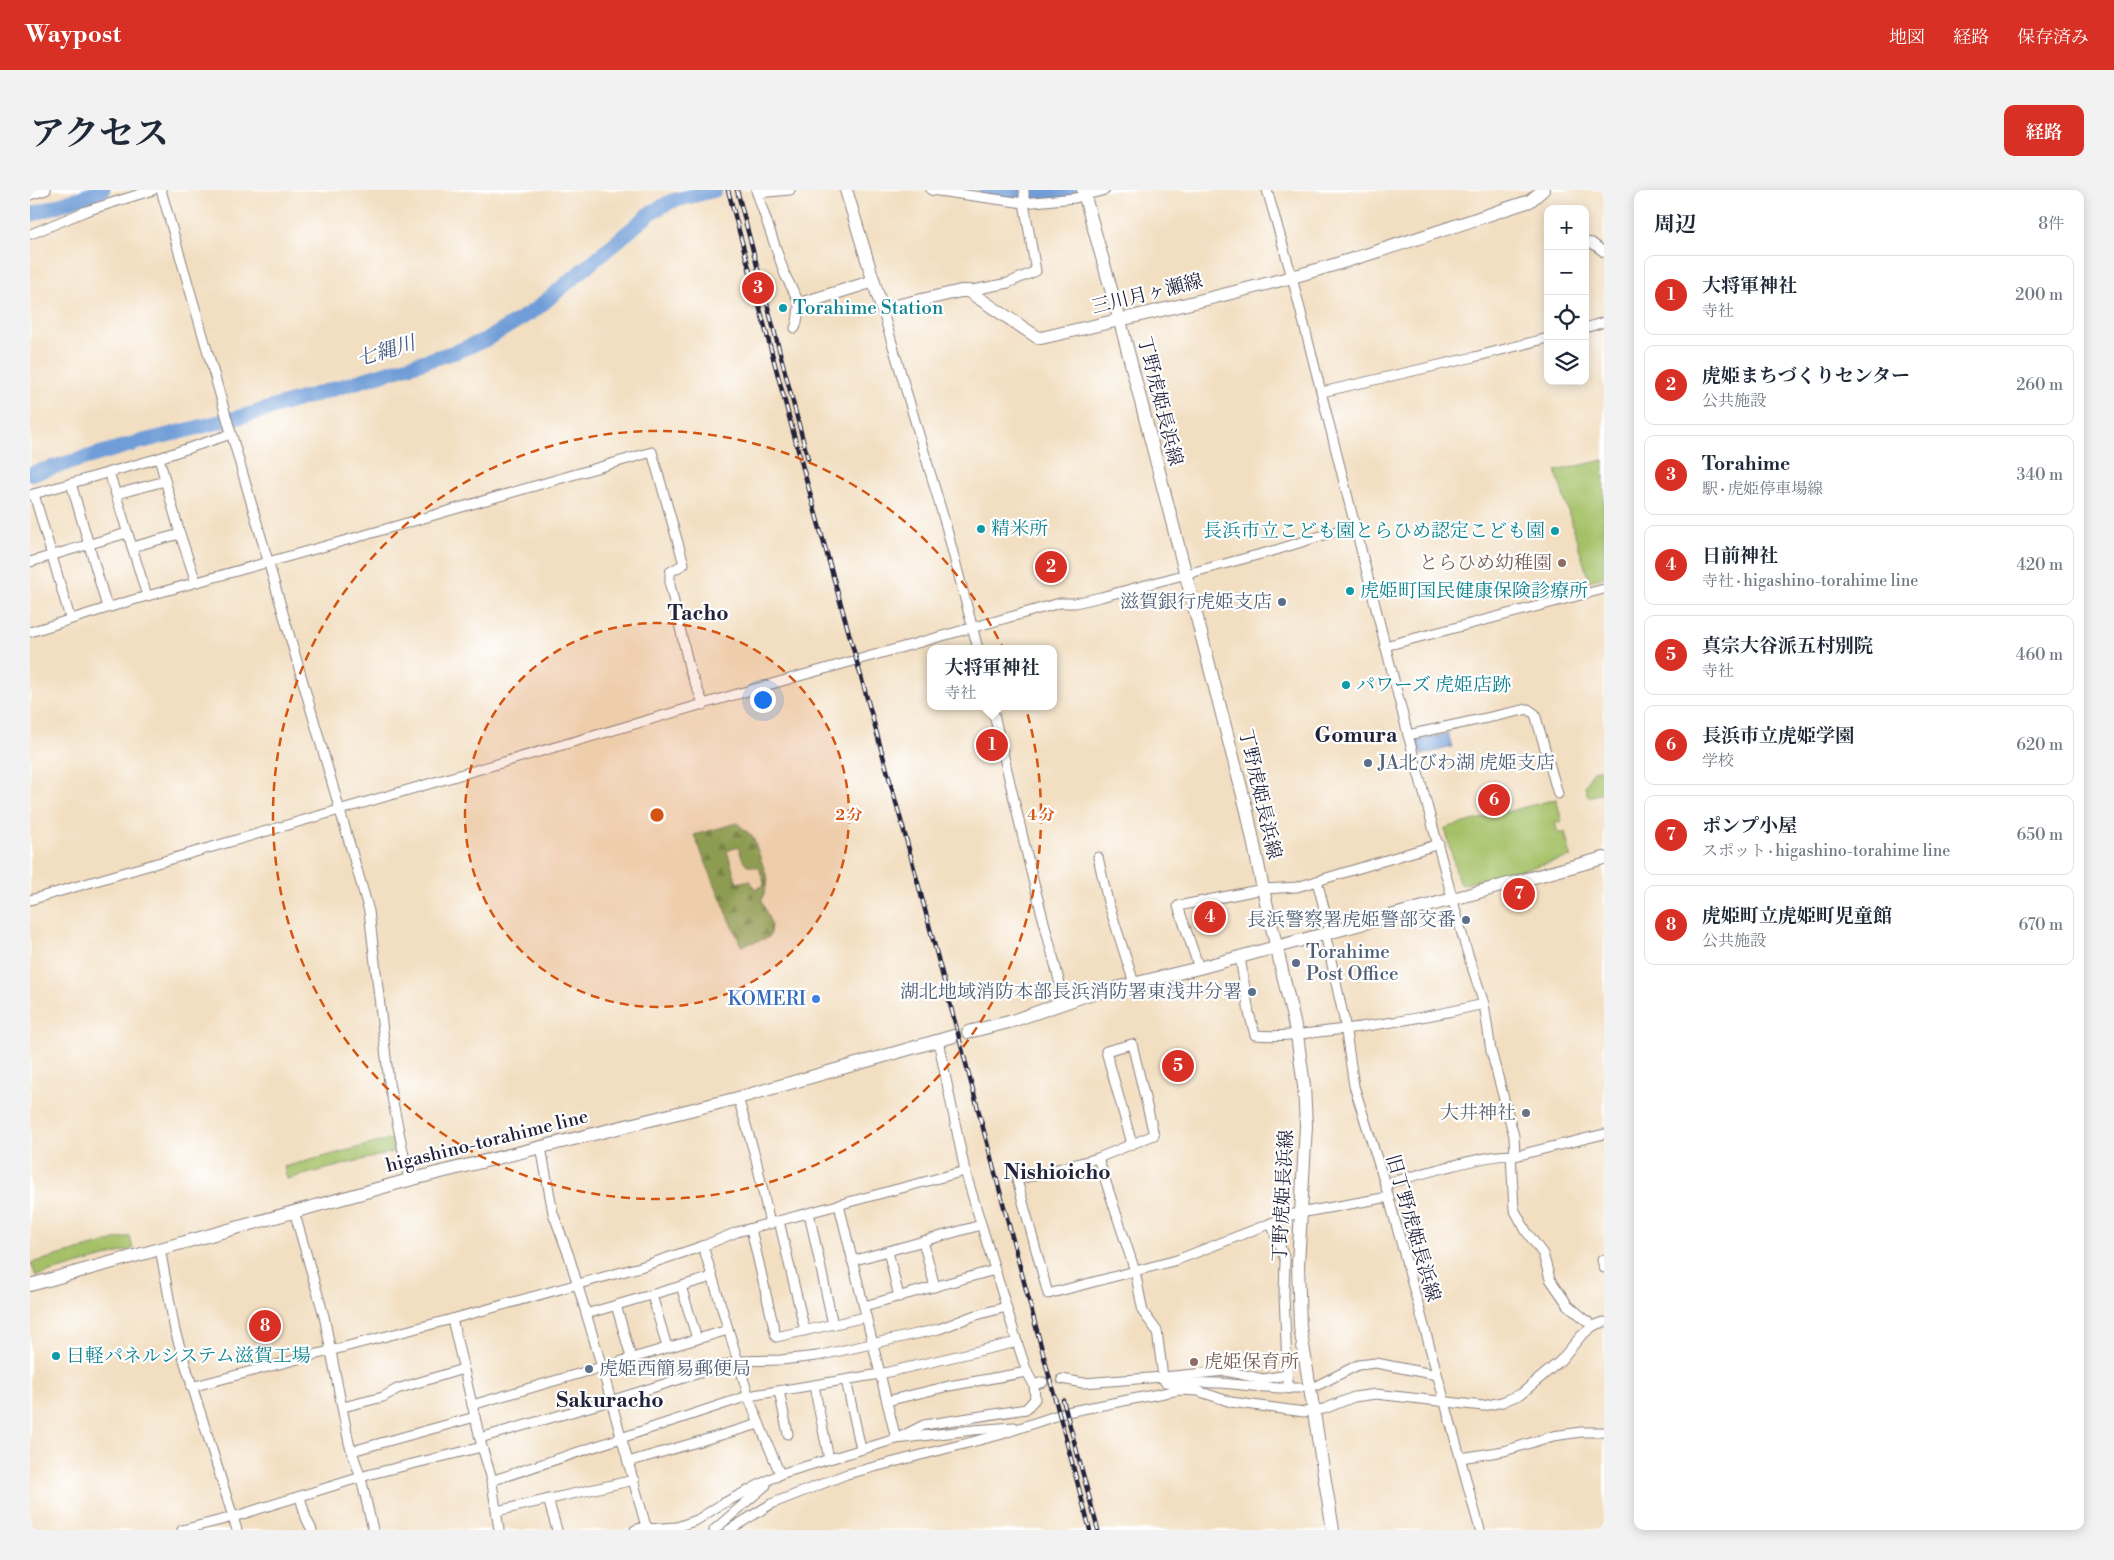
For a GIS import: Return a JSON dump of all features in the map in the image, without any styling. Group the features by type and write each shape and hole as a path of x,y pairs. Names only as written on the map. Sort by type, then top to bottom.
{"main road":[{"path":"846,190 882,309 968,291"},
{"name":"三川月ヶ瀬線","path":"968,291 1036,337 1041,338 1292,277 1530,201 1543,190"},
{"name":"丁野虎姫長浜線","path":"1084,193 1120,320 1247,811 1297,1035 1304,1086 1306,1126 1298,1264 1300,1327 1333,1530"},
{"path":"800,304 874,281"},
{"path":"968,1032 1009,1022 1087,995 1199,968 1604,858"},
{"name":"higashino-torahime line","path":"31,1283 409,1180 738,1098 954,1036"}],"street":[{"path":"30,195 46,190"},
{"path":"31,234 86,211 154,190"},
{"path":"161,190 369,911 389,1083 409,1180"},
{"path":"790,190 757,192 785,275 800,304 798,309 799,318 795,328"},
{"path":"931,190 1024,203 1105,190"},
{"path":"968,291 1008,283 1036,271 1024,203 1024,190"},
{"path":"1267,190 1322,392 1408,735 1439,844 1452,898 1484,1004 1491,1051 1514,1136 1514,1209 1526,1231 1543,1254 1550,1279 1568,1304 1593,1326"},
{"path":"1589,243 1604,252"},
{"path":"882,309 946,526 977,645"},
{"path":"1589,327 1604,322"},
{"path":"1322,392 1544,339"},
{"path":"70,618 32,495 159,458 230,432"},
{"path":"30,621 31,631 70,618 652,452 684,564 670,572 670,585 690,671 704,705"},
{"path":"159,458 180,534 196,582"},
{"path":"109,472 147,596"},
{"path":"117,494 165,481"},
{"path":"71,483 107,608"},
{"path":"30,900 789,679 1060,603 1101,598 1276,550 1356,525"},
{"path":"30,562 127,533"},
{"path":"132,547 180,534"},
{"path":"1385,646 1604,590"},
{"path":"1408,735 1528,708 1535,714 1558,794"},
{"path":"993,710 1032,876 1065,1003"},
{"path":"1199,968 1178,906 1263,889 1297,887 1439,844"},
{"path":"1098,857 1108,902 1134,983"},
{"name":"旧丁野虎姫長浜線","path":"1317,881 1328,932 1354,1086 1389,1197 1480,1530"},
{"path":"1240,957 1249,1013 1255,1034 1276,1037 1345,1029 1436,1015 1484,1004"},
{"path":"635,1530 677,1527 697,1520 720,1504 780,1474 896,1439 924,1425 1026,1409 1035,1399 1034,1385 1027,1372 1017,1342 964,1171 938,1040"},
{"path":"1132,1144 1106,1051 1132,1044 1154,1135 1098,1158 1017,1180 1048,1294 1177,1260 1301,1212 1389,1197"},
{"path":"738,1098 805,1331"},
{"path":"1385,1184 1449,1167 1513,1156 1604,1134"},
{"path":"541,1147 553,1213 577,1283 602,1366 610,1401 647,1528"},
{"path":"1098,1158 1135,1271 1142,1312 1157,1331 1164,1382 1218,1383 1273,1389 1300,1388"},
{"path":"191,1387 452,1319 640,1267 751,1229 964,1171"},
{"path":"839,1205 896,1439"},
{"path":"294,1211 332,1351 352,1451 361,1478 373,1530"},
{"path":"809,1213 833,1325"},
{"path":"1271,1223 1285,1260 1284,1295 1288,1389"},
{"path":"852,1261 981,1225"},
{"path":"751,1229 776,1337 866,1317"},
{"path":"923,1242 936,1287"},
{"path":"703,1246 748,1396 780,1474"},
{"path":"160,1248 175,1331 237,1530"},
{"path":"888,1251 899,1296"},
{"path":"864,1306 995,1270"},
{"path":"586,1314 712,1277"},
{"path":"681,1286 697,1339"},
{"path":"652,1294 667,1347"},
{"path":"616,1305 631,1357"},
{"path":"182,1530 233,1517 481,1443 738,1361 781,1360 817,1356 939,1329 973,1316 1006,1307"},
{"path":"452,1319 481,1443 492,1481 499,1530"},
{"path":"729,1530 771,1504 846,1474 930,1455 1067,1412 1179,1390 1198,1391 1231,1402 1314,1415 1354,1397 1376,1394 1399,1395 1446,1403 1483,1406 1502,1402 1521,1394 1560,1361 1581,1336 1593,1326 1604,1322"},
{"path":"472,1404 728,1330"},
{"path":"492,1481 748,1396 880,1374 1017,1342"},
{"path":"1318,1385 1358,1365 1376,1363 1437,1375"},
{"path":"343,1407 382,1397 396,1389 463,1369"},
{"path":"1062,1379 1083,1383 1226,1371 1263,1379 1288,1375"},
{"path":"887,1401 949,1386 1027,1372"},
{"path":"846,1380 861,1450"},
{"path":"1034,1385 1044,1382"},
{"path":"1213,1395 1218,1383"},
{"path":"814,1386 829,1459"},
{"path":"779,1391 788,1434"},
{"path":"352,1451 475,1417"},
{"path":"628,1462 759,1424"},
{"path":"896,1439 1026,1426"},
{"path":"1461,1458 1504,1451 1552,1436 1581,1432 1604,1432"},
{"path":"714,1530 780,1474"},
{"path":"496,1511 634,1480"},
{"path":"300,1497 306,1518 312,1530"},
{"path":"548,1499 557,1530"}],"green space":[{"path":"1604,460 1604,577 1589,581 1556,471"},
{"path":"1604,768 1604,799 1603,793 1588,797 1585,786 1593,771"},
{"path":"1556,799 1562,821 1555,823 1558,833 1565,832 1571,857 1461,885 1459,883 1445,828"},
{"path":"737,823 753,837 768,880 762,901 771,924 770,936 768,938 741,946 694,835","holes":["738,847 746,864 759,867 764,883 763,886 755,889 750,880 737,883 727,851"]},
{"path":"391,1139 393,1152 287,1179 284,1167"},
{"path":"130,1236 133,1249 36,1276 31,1263"}],"water":[{"path":"1448,733 1452,747 1421,755 1417,741"}],"waterway":[{"path":"30,215 103,190"},
{"name":"七縄川","path":"30,474 136,443 251,414 455,352 487,339 535,310 652,212 672,201 715,190"},
{"name":"七縄川","path":"986,190 1028,194 1069,190"}],"tunnel":[{"path":"1043,1382 1062,1379"}],"railway":[{"path":"728,190 907,842 1090,1530"},
{"path":"737,190 808,459"},
{"path":"1063,1400 1098,1530"}],"place":[{"name":"Torahime","path":"758,288"},
{"name":"Torahime Station","path":"783,308"},
{"name":"精米所","path":"981,529"},
{"name":"長浜市立こども園とらひめ認定こども園","path":"1555,531"},
{"name":"とらひめ幼稚園","path":"1562,563"},
{"name":"虎姫まちづくりセンター","path":"1051,567"},
{"name":"虎姫町国民健康保険診療所","path":"1350,591"},
{"name":"滋賀銀行虎姫支店","path":"1282,602"},
{"name":"パワーズ 虎姫店跡","path":"1346,685"},
{"name":"大将軍神社","path":"992,745"},
{"name":"JA北びわ湖 虎姫支店","path":"1368,763"},
{"name":"長浜市立虎姫学園","path":"1494,800"},
{"name":"ポンプ小屋","path":"1519,894"},
{"name":"日前神社","path":"1210,917"},
{"name":"長浜警察署虎姫警部交番","path":"1466,920"},
{"name":"Torahime Post Office","path":"1296,963"},
{"name":"湖北地域消防本部長浜消防署東浅井分署","path":"1252,992"},
{"name":"KOMERI","path":"816,999"},
{"name":"真宗大谷派五村別院","path":"1178,1066"},
{"name":"大井神社","path":"1526,1113"},
{"name":"虎姫町立虎姫町児童館","path":"265,1326"},
{"name":"日軽パネルシステム滋賀工場","path":"56,1356"},
{"name":"虎姫保育所","path":"1194,1362"},
{"name":"虎姫西簡易郵便局","path":"589,1369"}],"district":[{"name":"Tacho","path":"698,614"},
{"name":"Gomura","path":"1356,736"},
{"name":"Nishioicho","path":"1057,1173"},
{"name":"Sakuracho","path":"610,1401"}]}
